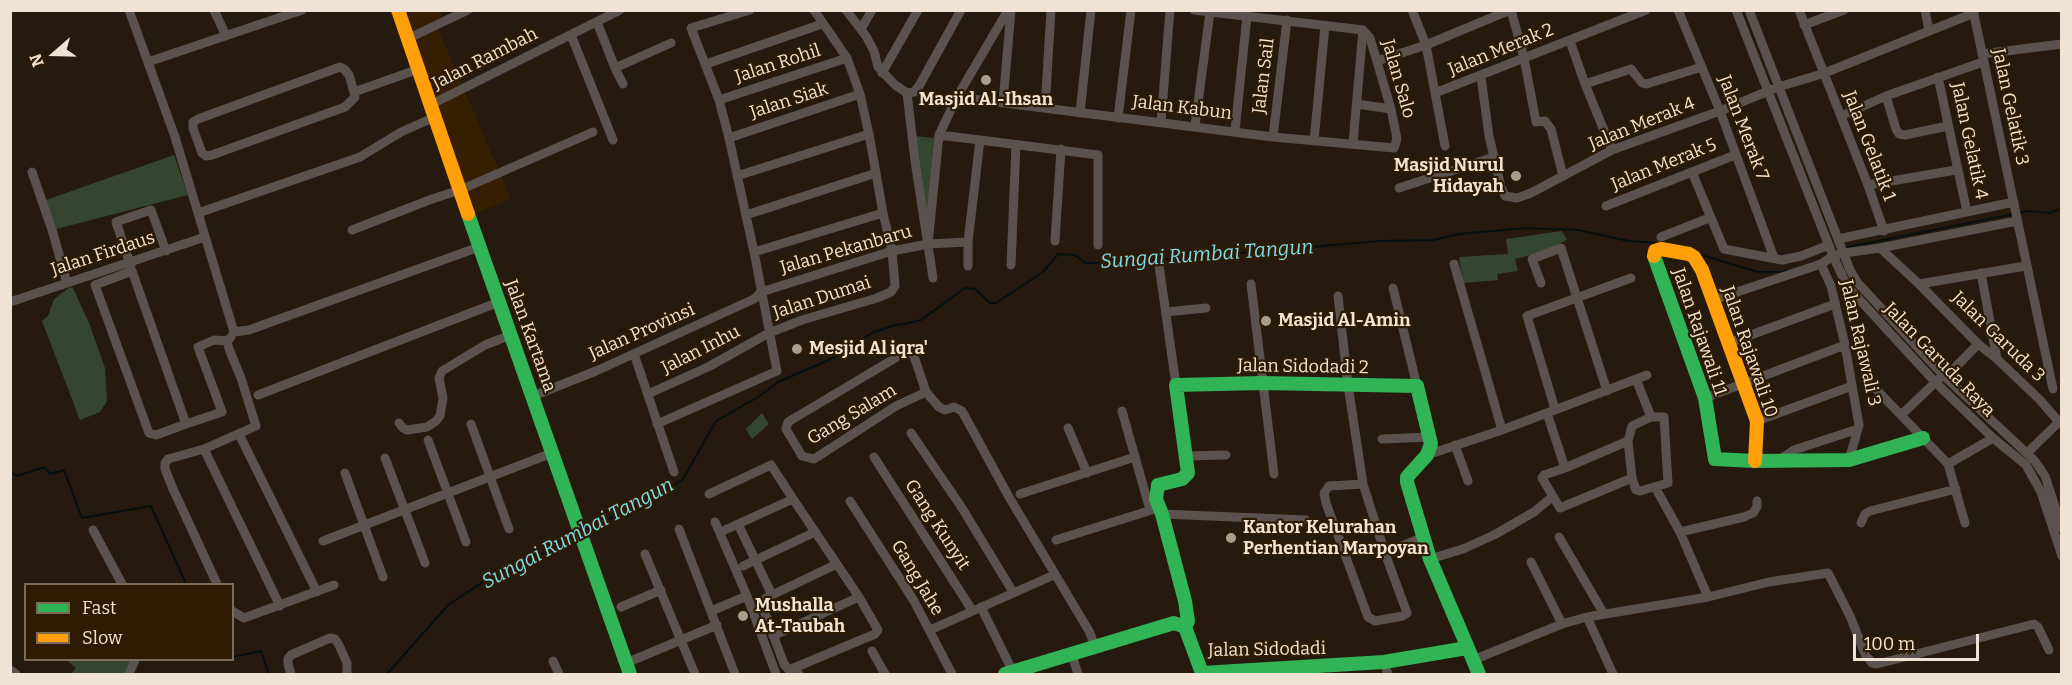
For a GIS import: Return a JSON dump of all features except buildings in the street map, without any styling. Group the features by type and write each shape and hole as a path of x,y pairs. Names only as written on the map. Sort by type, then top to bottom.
{"street":[{"path":"129,10 176,137 234,332"},
{"path":"214,10 226,36"},
{"path":"148,62 302,10"},
{"name":"Jalan Kartama","path":"398,10 628,669"},
{"path":"407,39 468,10"},
{"name":"Jalan Rambah","path":"198,213 360,157 433,111 620,10"},
{"name":"Jalan Dumai","path":"750,10 691,28 719,100 729,138 769,333 802,320 891,292 895,286 892,251 883,213 870,134 860,94 848,58 814,10"},
{"path":"846,10 874,51 882,73 895,86 907,93 914,92 919,86 961,10"},
{"path":"861,29 872,10"},
{"path":"882,73 918,10"},
{"path":"933,278 928,244 939,135 957,97 1010,10"},
{"path":"1003,102 1010,10"},
{"path":"1045,108 1051,10"},
{"path":"1080,113 1091,10"},
{"path":"1118,117 1131,10"},
{"path":"1161,122 1170,10"},
{"path":"1194,10 1363,30 1353,142"},
{"name":"Jalan Sail","path":"1273,137 1291,21 1296,10"},
{"path":"1412,10 1426,45 1445,146"},
{"path":"1377,61 1426,45 1511,10 1524,58 1536,122 1545,121 1551,129 1563,176"},
{"name":"Jalan Merak 2","path":"1435,93 1481,77 1633,13 1646,10"},
{"name":"Jalan Merak 7","path":"1678,10 1720,111 1774,258"},
{"name":"Jalan Garuda Raya","path":"1736,10 1830,250 1847,286 1936,383 1993,438 2026,465 2035,480 2061,556"},
{"name":"Jalan Garuda Raya","path":"1749,10 1857,282 1945,376 2042,469 2061,528"},
{"name":"Jalan Gelatik 1","path":"1798,10 1868,184 1884,231"},
{"path":"1804,26 1844,10"},
{"path":"1925,10 1929,31"},
{"path":"1195,126 1210,12"},
{"name":"Jalan Merak 4","path":"1494,157 1505,196 1517,198 1531,193 1612,150 1720,111 1778,87 1822,74 1973,12"},
{"name":"Jalan Gelatik 3","path":"1973,12 2026,266 2057,388"},
{"path":"1235,131 1247,16"},
{"path":"597,22 623,84"},
{"path":"706,64 822,24"},
{"path":"1314,141 1325,26"},
{"name":"Jalan Salo","path":"1363,30 1370,38 1391,109 1397,139"},
{"path":"571,35 613,140"},
{"path":"1570,41 1612,150"},
{"path":"615,68 671,44"},
{"path":"1840,116 1983,58 2061,44"},
{"name":"Jalan Rohil","path":"719,100 848,58"},
{"path":"340,67 349,75 354,92 355,97 345,107 212,155 206,156 202,153 193,128 194,122 198,119 340,67"},
{"path":"1585,84 1631,69 1642,83 1646,84 1702,67"},
{"path":"354,92 419,69"},
{"path":"1399,188 1494,157 1481,77"},
{"name":"Jalan Gelatik 4","path":"1938,77 1956,170 1967,212"},
{"name":"Jalan Pekanbaru","path":"761,292 892,251 928,244 907,93"},
{"name":"Jalan Siak","path":"729,138 860,94"},
{"path":"1886,96 1899,134 1905,135 1948,126"},
{"name":"Jalan Kabun","path":"957,97 1314,141 1353,142 1394,148 1397,139"},
{"path":"1357,104 1391,109"},
{"path":"352,230 460,190 593,132"},
{"path":"737,176 870,134"},
{"path":"939,135 1098,155 1098,245"},
{"path":"968,266 968,242 980,140"},
{"path":"1011,265 1016,145"},
{"path":"1055,241 1061,149"},
{"name":"Jalan Merak 5","path":"1606,206 1735,155"},
{"path":"1868,184 1956,170"},
{"path":"32,172 67,283"},
{"path":"1692,172 1709,218 1724,249 1786,260 1830,250 1884,231 1967,212 2016,213"},
{"path":"746,215 876,173"},
{"path":"166,251 151,210 116,222 186,424"},
{"path":"754,252 883,213"},
{"path":"1841,246 1880,248 2016,213"},
{"path":"1661,237 1709,218"},
{"name":"Jalan Firdaus","path":"10,302 67,283 131,267 205,237"},
{"path":"928,244 968,242"},
{"path":"217,583 165,470 165,462 168,459 204,449 256,426 232,360 228,341 234,332 249,330 479,247"},
{"path":"1541,283 1532,259 1561,248 1607,391"},
{"name":"Jalan Garuda 3","path":"1880,248 1978,344 2040,400 2058,422 2027,453"},
{"name":"Jalan Rajawali 11","path":"1694,257 1661,249 1654,255 1705,398 1713,458 1755,461"},
{"path":"1713,300 1821,264 1830,250"},
{"name":"Jalan Rajawali 10","path":"1694,257 1702,270 1757,421 1755,461"},
{"path":"1454,264 1502,430"},
{"name":"Jalan Rajawali 3","path":"1821,264 1831,286 1852,386 1858,429 1849,460"},
{"path":"1157,511 1158,485 1186,477 1188,473 1159,265"},
{"path":"1919,284 2026,266"},
{"path":"131,267 95,285 149,433 156,435 222,412 198,347 214,340 228,341"},
{"path":"1981,273 1997,359"},
{"path":"1565,468 1527,316 1631,278"},
{"path":"1251,284 1274,474"},
{"path":"1393,288 1431,444 1427,455 1407,477 1430,559 1479,675"},
{"name":"Jalan Provinsi","path":"533,396 634,354 754,299 761,292"},
{"path":"1338,296 1348,385 1363,484 1384,553 1407,613 1402,616 1375,621 1368,616 1324,493 1329,486 1363,484"},
{"path":"258,395 406,336 499,303"},
{"path":"1729,343 1835,304"},
{"path":"1166,312 1206,308"},
{"path":"657,424 777,371 769,333"},
{"name":"Jalan Inhu","path":"648,394 708,367 769,333"},
{"path":"399,423 407,430 426,427 436,421 440,416 443,398 439,378 442,371 485,345 511,335"},
{"path":"1901,415 1978,344"},
{"path":"1705,398 1845,345"},
{"name":"Gang Salam","path":"926,392 896,406 814,459 802,456 786,429 788,422 902,354 910,352 914,356 926,392 939,407 945,410 954,407 962,411 1054,574"},
{"name":"Jalan Inhu","path":"634,354 674,472"},
{"path":"1427,455 1502,430 1647,375"},
{"path":"1636,379 1651,417"},
{"name":"Jalan Sidodadi 2","path":"1176,384 1417,387"},
{"path":"1872,385 1948,465 1965,523"},
{"path":"1757,421 1852,386"},
{"path":"2040,400 2057,388"},
{"path":"1122,411 1135,458 1157,511 1185,602 1188,621 1185,627"},
{"path":"1651,417 1664,417 1668,483 1636,490 1632,478 1628,441 1632,426 1651,417"},
{"path":"471,424 509,529"},
{"path":"1068,428 1087,473"},
{"path":"1755,461 1777,461 1806,453 1858,429"},
{"path":"911,433 962,508 1013,592"},
{"path":"239,434 317,592"},
{"path":"1382,439 1430,437"},
{"path":"1806,453 1849,460 1923,438"},
{"path":"1948,465 1993,438"},
{"path":"428,440 466,542"},
{"path":"1628,441 1544,475 1542,478 1552,497 1562,508 1632,478"},
{"path":"1455,445 1468,481"},
{"path":"204,449 280,606"},
{"path":"323,541 552,453"},
{"path":"1186,456 1226,455"},
{"name":"Gang Kunyit","path":"874,457 976,609 1009,673"},
{"path":"385,458 425,562"},
{"path":"1020,494 1135,458"},
{"path":"709,494 771,465 877,624 878,630 875,634 789,670"},
{"path":"345,473 383,577"},
{"path":"1655,487 1680,532 1708,597"},
{"path":"1861,523 1865,514 1870,511 1956,489"},
{"path":"1430,559 1463,549 1494,535 1534,512 1552,497"},
{"path":"725,530 793,499"},
{"name":"Gang Jahe","path":"850,501 914,601 952,675"},
{"path":"1680,532 1744,517 1753,513 1757,507 1757,501"},
{"path":"1056,540 1157,511 1306,520"},
{"path":"715,522 747,596 776,675"},
{"path":"738,524 772,595"},
{"path":"679,529 735,675"},
{"path":"93,530 121,583"},
{"path":"743,566 815,532"},
{"path":"1384,553 1424,537"},
{"path":"1559,537 1604,614"},
{"path":"645,554 695,675"},
{"path":"1531,562 1562,624"},
{"path":"799,675 789,670 784,664 762,605 766,598 837,564"},
{"path":"1470,654 1587,617 1708,597 1769,582 1828,573 1850,616 1868,659 1877,664 2034,624 2038,627 2049,650"},
{"path":"930,630 1054,574 1089,631 1096,648"},
{"path":"234,611 244,618 334,585"},
{"path":"621,607 661,590"},
{"path":"711,611 747,596"},
{"path":"773,636 859,597"},
{"path":"1587,617 1613,675"},
{"name":"Jalan Sidodadi","path":"1009,673 1174,623 1185,627 1200,674 1386,668 1470,654"},
{"path":"628,669 680,640 717,626"},
{"path":"291,675 288,664 291,655 330,638 335,639 339,645 347,663 347,675"},
{"path":"872,651 885,675"},
{"path":"1072,655 1078,675"},
{"path":"552,660 559,675"},
{"path":"129,675 135,661"},
{"path":"1877,664 1880,675"},
{"path":"10,670 16,675"}],"shaded area":[{"path":"402,11 440,11 443,17 438,29 511,199 473,214"}],"green space":[{"path":"914,136 934,138 926,228"},
{"path":"174,155 188,195 56,229 46,200"},
{"path":"1562,231 1567,240 1542,252 1515,259 1518,271 1497,274 1498,280 1463,283 1459,257 1508,254 1506,239"},
{"path":"70,287 73,288 89,323 105,368 107,401 100,412 80,420 42,321 48,316 54,299"},
{"path":"762,413 769,424 752,439 746,429"},
{"path":"68,661 132,661 125,674 71,674 76,668"}],"waterway":[{"name":"Sungai Rumbai Tangun","path":"2019,213 2028,211 2050,213 2062,208"},
{"name":"Sungai Rumbai Tangun","path":"1843,248 2014,214"},
{"name":"Sungai Rumbai Tangun","path":"585,530 653,498 683,479 716,421 758,397 778,382 829,360 872,333 895,325 921,320 965,288 975,289 990,303 996,303 1043,272 1058,254 1075,255 1085,263 1135,262 1381,241 1433,240 1459,234 1524,228 1578,230 1629,241 1657,243"},
{"name":"Sungai Rumbai Tangun","path":"1698,254 1758,272 1791,270"},
{"path":"10,471 17,476 44,467 50,474 64,470 82,518 151,506 186,583"},
{"name":"Sungai Rumbai Tangun","path":"387,674 448,605 483,582 512,570 575,536"},
{"path":"234,657 261,651 269,674"}],"traffic: fast":[{"path":"468,214 630,674"},
{"path":"1654,256 1705,398 1715,459 1849,460 1923,438"},
{"path":"1185,627 1188,621 1185,601 1156,499 1158,485 1182,479 1188,473 1176,385 1262,383 1417,386 1431,444 1427,455 1407,477 1407,482 1430,559 1479,674"},
{"path":"1005,674 1174,623 1185,627 1202,673 1384,662 1467,648"}],"traffic: slow":[{"path":"398,10 468,214"},
{"path":"1654,256 1655,251 1661,249 1689,254 1694,257 1702,270 1757,421 1755,461"}],"place":[{"name":"Masjid Al-Ihsan","path":"986,80"},
{"name":"Masjid Nurul Hidayah","path":"1516,176"},
{"name":"Masjid Al-Amin","path":"1266,321"},
{"name":"Mesjid Al iqra'","path":"797,349"},
{"name":"Kantor Kelurahan Perhentian Marpoyan","path":"1231,538"},
{"name":"Mushalla At-Taubah","path":"743,616"}]}
